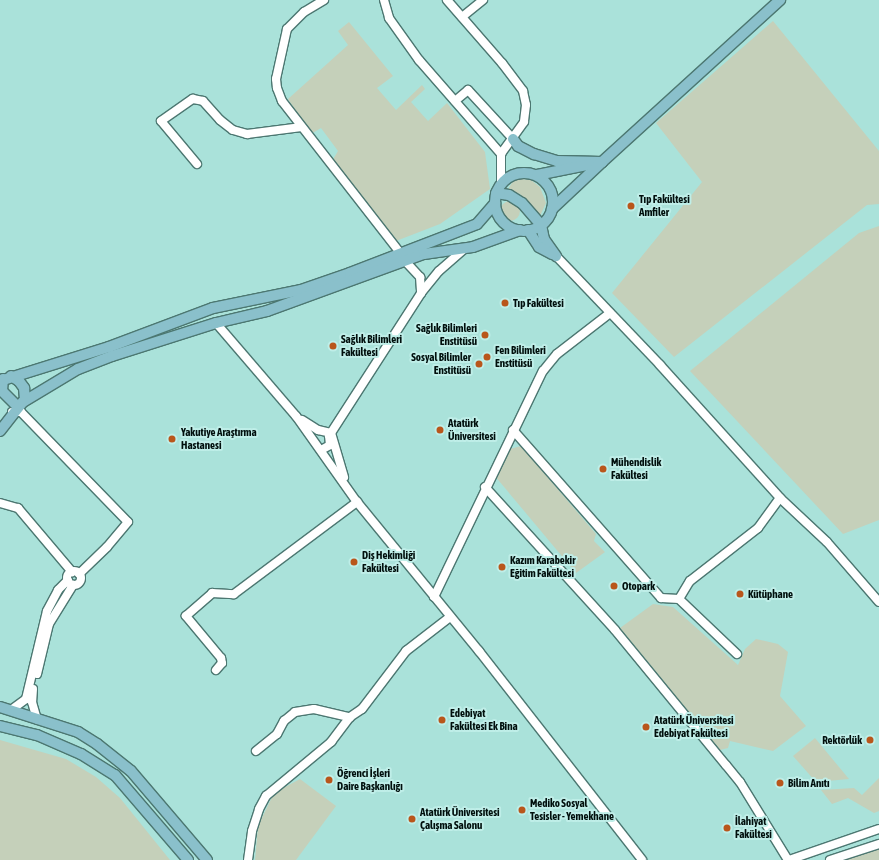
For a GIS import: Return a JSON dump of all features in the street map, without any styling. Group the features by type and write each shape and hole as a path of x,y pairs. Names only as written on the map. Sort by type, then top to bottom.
{"main road":[{"path":"4,379 109,347 213,308 301,290 403,258 464,249 541,225 552,209 780,0"},
{"path":"513,139 518,146 534,154 557,161 602,162"},
{"path":"0,431 19,408 78,369 216,323 267,311 403,258 477,224 497,193 517,173 537,175 602,162"},
{"path":"537,175 550,190 552,209"},
{"path":"497,193 517,199 541,225 548,248 556,256"},
{"path":"497,193 500,218 506,224 524,230 539,247 556,256"},
{"path":"4,379 19,381 24,388 19,408"},
{"path":"4,379 2,391 19,408"},
{"path":"0,413 19,408"},
{"path":"0,707 78,732 97,744 131,771 207,860"},
{"path":"0,726 37,735 81,754 115,775 188,860"}],"street":[{"path":"324,0 304,12 287,29 276,79 282,101 420,278 422,293"},
{"path":"384,0 389,18 419,60 501,154"},
{"path":"447,0 502,62 523,91 526,105 524,122 501,154 497,193"},
{"path":"462,17 483,0"},
{"path":"455,101 468,90 513,139"},
{"path":"197,164 161,121 193,99 203,101 233,130 247,134 302,127"},
{"path":"319,448 321,438 330,434 422,293 439,271 464,249"},
{"path":"556,256 660,365 780,498 827,542 879,602"},
{"path":"434,597 513,430 543,372 557,354 610,313"},
{"path":"216,323 296,416 346,484 357,502 642,860"},
{"path":"19,408 128,522 107,547 76,573 49,624 32,692 33,707 37,719"},
{"path":"296,416 318,430 330,434"},
{"path":"513,430 657,594 661,598 679,599 737,654"},
{"path":"330,434 346,484"},
{"path":"486,487 615,630 726,765 789,860 879,829"},
{"path":"679,599 690,581 758,528 780,498"},
{"path":"0,502 18,508 76,573 80,581 70,582 58,590 47,611 26,699 11,710"},
{"path":"216,670 222,663 221,658 186,616 212,593 234,594 357,502"},
{"path":"248,860 254,824 266,796 331,742 350,717 362,709 406,651 450,617"},
{"path":"256,751 277,734 284,721 295,712 314,710 350,717"},
{"path":"830,860 879,844"}],"shaded area":[{"name":"Atatürk Üniversitesi","path":"0,0 879,0 879,860 0,860"},
{"path":"773,21 879,151 879,204 867,205 674,357 612,293 702,182 656,123"},
{"path":"349,22 393,76 377,88 396,110 422,85 425,89 411,102 428,121 447,103 485,152 490,189 440,224 396,241 332,161 338,151 321,128 311,134 288,99 348,45 338,31"},
{"path":"521,179 531,180 540,187 546,203 540,216 537,217 520,194 507,191 513,181"},
{"path":"510,201 517,204 520,211 517,218 510,221 503,218 500,211 503,204"},
{"path":"879,226 879,520 843,534 690,371 859,233"},
{"path":"521,446 596,534 594,541 605,552 576,573 494,475 506,450"},
{"path":"653,604 673,607 738,665 745,649 756,639 778,644 788,652 780,696 806,726 773,751 730,741 728,748 720,750 620,628"},
{"path":"815,738 849,779 816,782 793,756"},
{"path":"0,740 66,759 96,777 120,798 170,860 0,860"},
{"path":"879,778 879,811 874,813 848,798 832,804 821,790 854,788 862,795"},
{"path":"300,779 336,806 296,860 255,860 258,826 274,793"},
{"path":"879,848 879,860 842,860"}],"place":[{"name":"Tıp Fakültesi Amfiler","path":"631,206"},
{"name":"Tıp Fakültesi","path":"505,303"},
{"name":"Sağlık Bilimleri Enstitüsü","path":"485,335"},
{"name":"Sağlık Bilimleri Fakültesi","path":"333,346"},
{"name":"Fen Bilimleri Enstitüsü","path":"487,357"},
{"name":"Sosyal Bilimler Enstitüsü","path":"479,364"},
{"name":"Atatürk Üniversitesi","path":"440,430"},
{"name":"Yakutiye Araştırma Hastanesi","path":"172,439"},
{"name":"Mühendislik Fakültesi","path":"603,469"},
{"name":"Diş Hekimliği Fakültesi","path":"354,562"},
{"name":"Kazım Karabekir Eğitim Fakültesi","path":"502,567"},
{"name":"Otopark","path":"614,586"},
{"name":"Kütüphane","path":"740,594"},
{"name":"Edebiyat Fakültesi Ek Bina","path":"442,720"},
{"name":"Atatürk Üniversitesi Edebiyat Fakültesi","path":"646,727"},
{"name":"Rektörlük","path":"870,740"},
{"name":"Öğrenci İşleri Daire Başkanlığı","path":"329,780"},
{"name":"Bilim Anıtı","path":"780,783"},
{"name":"Mediko Sosyal Tesisler - Yemekhane","path":"522,810"},
{"name":"Atatürk Üniversitesi Çalışma Salonu","path":"412,819"},
{"name":"İlahiyat Fakültesi","path":"727,828"}]}
